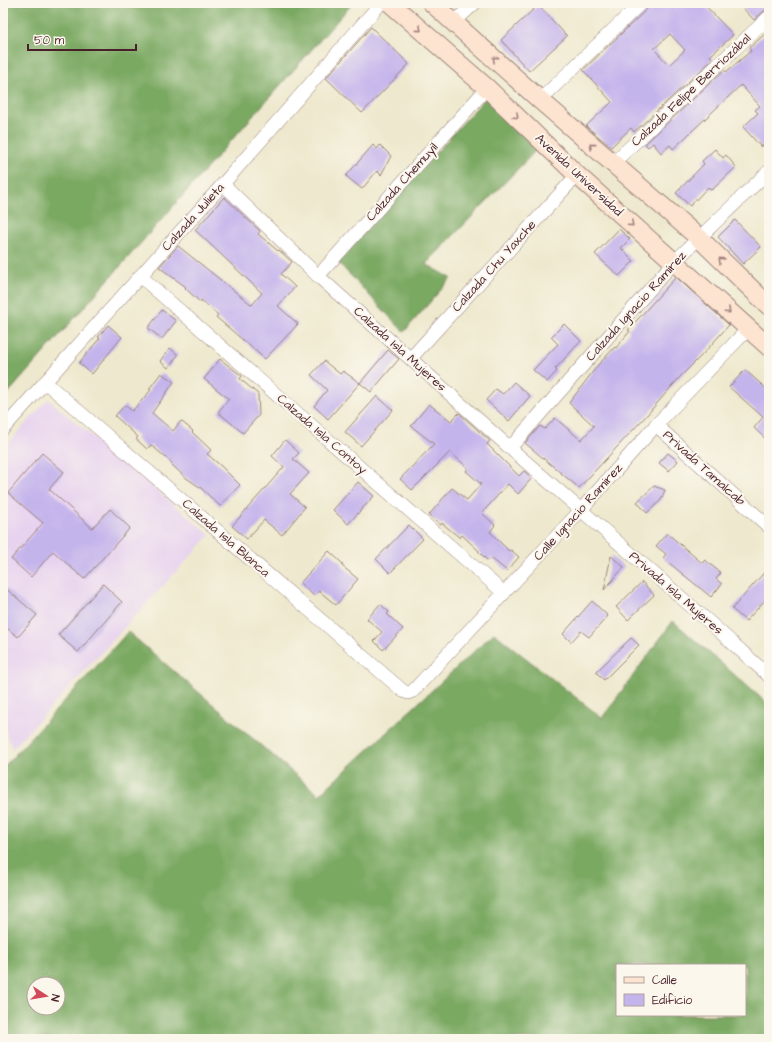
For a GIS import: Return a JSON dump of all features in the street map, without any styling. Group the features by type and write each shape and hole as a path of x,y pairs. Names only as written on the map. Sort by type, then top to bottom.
{"main road":[{"name":"Avenida Universidad","path":"390,3 487,88 577,175 769,347"},
{"path":"432,3 612,164 699,238 769,306"}],"street":[{"name":"Calzada Julieta","path":"3,429 223,184 382,3"},
{"path":"454,22 475,3"},
{"path":"540,100 641,3"},
{"name":"Calzada Felipe Berriozábal","path":"612,164 769,17"},
{"name":"Calzada Chemuyil","path":"318,276 487,88"},
{"name":"Calzada Ignacio Ramírez","path":"510,448 674,262 769,171"},
{"name":"Calzada Chu Yaxche","path":"411,358 577,175"},
{"name":"Calzada Isla Mujeres","path":"223,184 318,276 510,448 582,510"},
{"name":"Calzada Isla Contoy","path":"140,276 504,593"},
{"name":"Calle Ignacio Ramirez","path":"408,693 413,691 582,510 656,424 748,329"},
{"name":"Calzada Isla Blanca","path":"45,382 403,691 408,693"},
{"name":"Privada Tamalcab","path":"656,424 769,527"},
{"name":"Privada Isla Mujeres","path":"582,510 769,676"}],"shaded area":[{"path":"48,399 210,535 12,749 3,723 3,449"}],"green space":[{"path":"3,3 349,3 351,5 3,399"},
{"path":"489,94 539,147 426,264 451,278 404,332 338,262"},
{"path":"673,621 769,705 769,1039 3,1039 3,768 128,632 319,795 494,633 602,718"}],"building":[{"path":"649,3 703,3 733,35 710,56 713,59 634,132 631,128 611,147 586,126 612,102 583,70 647,9","holes":["670,34 685,50 669,65 654,49"]},
{"path":"738,3 769,3 769,9 764,11 754,20"},
{"path":"538,5 567,36 529,71 501,40"},
{"path":"371,27 409,64 362,113 326,78"},
{"path":"769,28 769,140 761,147 743,127 758,113 755,110 760,106 741,85 673,149 670,145 661,153 653,143 648,147 645,144 724,70 726,72 751,51 749,48 766,33 765,32"},
{"path":"373,145 377,149 380,145 391,156 381,175 377,171 362,189 346,176"},
{"path":"715,149 723,158 726,155 736,167 713,189 710,190 708,187 690,206 676,193 704,164 702,161"},
{"path":"224,197 260,231 258,234 292,262 281,274 295,287 278,306 298,324 265,359 216,317 218,315 201,300 200,302 185,288 186,287 159,267 178,246 252,305 262,293 195,230"},
{"path":"735,220 761,247 743,264 718,237"},
{"path":"619,229 630,239 621,248 634,261 619,276 595,254"},
{"path":"676,277 729,325 579,488 525,443 540,426 545,429 555,418 581,440 594,426 569,403 598,365 615,347 616,348 630,331 628,330"},
{"path":"162,310 176,321 162,339 148,328"},
{"path":"564,324 581,341 555,369 557,371 547,382 533,370 558,344 551,337"},
{"path":"108,325 122,337 92,374 79,363 100,338 98,337"},
{"path":"170,348 178,355 168,368 160,361"},
{"path":"388,350 399,359 371,392 360,383"},
{"path":"220,359 242,376 240,379 258,394 259,415 243,433 218,412 229,399 204,379"},
{"path":"324,361 340,374 343,371 360,383 328,419 314,406 327,390 311,375"},
{"path":"745,370 769,391 769,442 754,428 763,417 729,387"},
{"path":"161,373 174,382 152,413 173,431 181,421 211,450 207,454 240,485 220,506 201,488 185,477 171,464 172,463 151,445 147,449 136,439 138,437 115,416 125,405 132,411 151,390 149,389"},
{"path":"514,382 530,396 509,421 486,400 496,389 503,394"},
{"path":"377,396 393,410 361,446 345,432"},
{"path":"429,404 451,421 459,413 490,441 487,444 519,476 524,471 532,478 518,494 508,484 482,513 495,525 490,532 509,551 511,550 519,557 507,571 491,558 488,561 462,535 460,538 442,523 441,525 429,515 452,488 467,500 481,484 466,471 468,468 450,452 412,490 400,479 434,444 411,426"},
{"path":"285,440 299,453 293,459 309,473 290,494 305,507 282,535 264,520 247,539 232,526 284,467 272,456"},
{"path":"42,453 64,472 49,489 92,528 110,509 130,528 84,579 53,551 31,577 11,559 43,523 8,493"},
{"path":"668,453 678,461 669,471 659,463"},
{"path":"358,482 374,496 348,524 333,510"},
{"path":"654,486 665,490 661,500 647,513 637,502"},
{"path":"409,525 423,539 390,573 376,559"},
{"path":"667,533 702,563 705,560 721,573 716,579 722,584 711,597 663,558 666,554 656,546"},
{"path":"329,551 343,564 342,566 358,579 336,605 319,591 314,596 300,583"},
{"path":"611,556 624,567 604,590"},
{"path":"769,567 769,596 746,621 732,609"},
{"path":"642,582 654,595 628,620 616,607"},
{"path":"103,584 122,602 78,652 58,635"},
{"path":"3,586 37,615 18,637 3,625"},
{"path":"592,601 608,616 589,637 581,631 571,642 563,634"},
{"path":"380,604 389,612 387,614 403,629 383,650 374,641 382,632 367,619"},
{"path":"631,638 639,645 604,680 596,672"}]}
